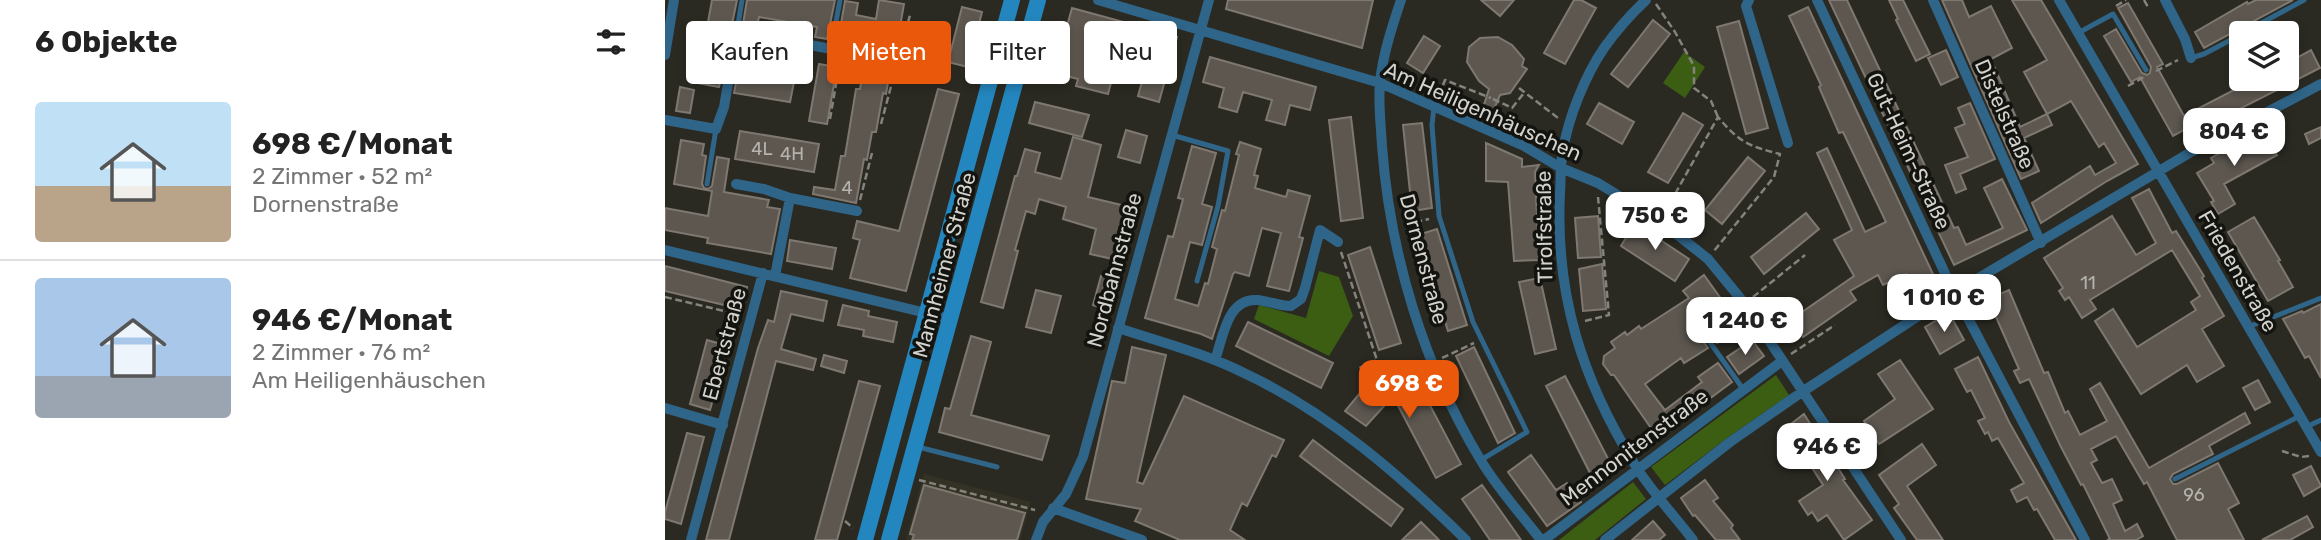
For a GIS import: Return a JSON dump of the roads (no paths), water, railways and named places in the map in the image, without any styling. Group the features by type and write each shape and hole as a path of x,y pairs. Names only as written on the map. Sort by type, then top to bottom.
{"main road":[{"path":"1011,2 1037,6"},
{"name":"Mannheimer Straße","path":"865,540 1011,2"},
{"name":"Mannheimer Straße","path":"889,540 1037,6"}],"street":[{"path":"665,55 674,0"},
{"name":"Am Heiligenhäuschen","path":"1098,0 1380,83 1524,146 1561,168 1598,183 1660,220 1708,259 1786,358 1802,392 1901,540"},
{"name":"Nordbahnstraße","path":"1036,540 1043,522 1066,494 1083,457 1209,0"},
{"name":"Dornenstraße","path":"1401,0 1389,37 1380,83 1385,183 1391,227 1404,278 1432,362 1460,425 1481,460 1542,540"},
{"path":"1749,0 1746,6 1788,143"},
{"name":"Gut-Heim-Straße","path":"1817,0 1955,292 2085,540"},
{"name":"Distelstraße","path":"1933,0 2041,243"},
{"name":"Friedenstraße","path":"2059,0 2300,416 2316,454"},
{"path":"2165,0 2185,39 2191,58"},
{"name":"Tirolfstraße","path":"1645,2 1604,49 1579,97 1570,121 1561,168 1560,264 1569,316 1581,357 1598,396 1637,469 1693,540"},
{"path":"665,120 716,129 728,84"},
{"path":"1605,540 1730,442 1955,292 2191,152 2321,84"},
{"path":"736,184 857,211"},
{"path":"775,276 790,198"},
{"path":"1215,360 1233,310 1241,303 1251,300 1291,306 1301,299 1320,230 1338,242"},
{"path":"665,250 951,319"},
{"name":"Ebertstraße","path":"691,540 763,273"},
{"path":"1118,328 1215,360 1275,388 1344,433 1396,474 1466,540"},
{"name":"Mennonitenstraße","path":"1542,540 1786,358"},
{"name":"Ebertstraße","path":"665,408 723,425"},
{"path":"1053,508 1142,540"}],"lane":[{"path":"739,21 742,0"},
{"path":"836,21 840,0"},
{"path":"2266,21 2304,0"},
{"path":"2078,33 2113,14 2146,70"},
{"path":"2191,58 2229,41"},
{"path":"1434,107 1432,125 1439,216 1480,340 1527,432 1481,460"},
{"path":"707,184 716,129"},
{"path":"1172,135 1228,151 1218,206 1197,281"},
{"path":"2248,327 2321,298"},
{"path":"1695,321 1743,390"},
{"path":"2175,479 2300,416"},
{"path":"2306,427 2321,419"},
{"path":"915,447 997,467"}]}
